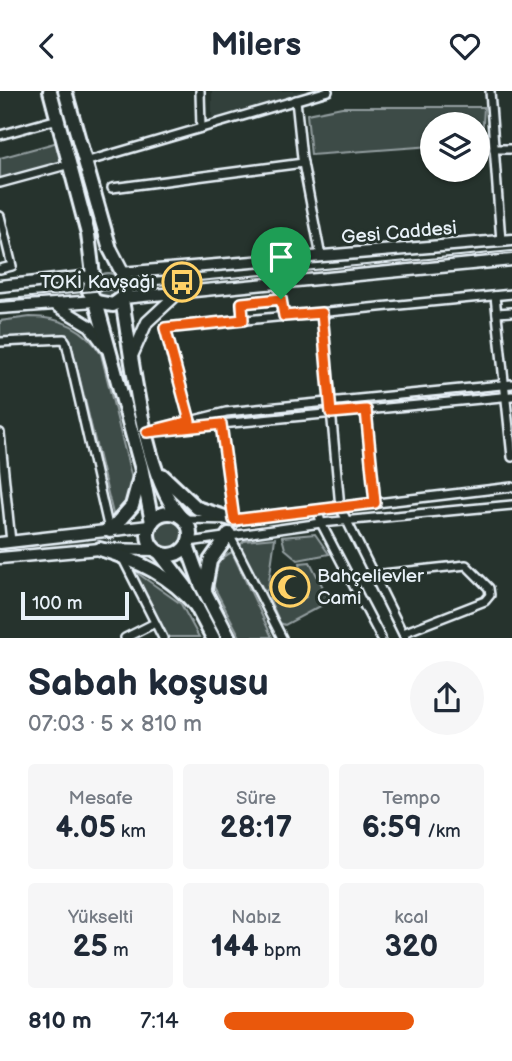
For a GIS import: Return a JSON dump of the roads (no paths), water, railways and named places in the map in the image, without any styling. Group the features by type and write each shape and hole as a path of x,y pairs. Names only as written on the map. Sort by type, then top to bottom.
{"highway":[{"path":"50,91 89,234 92,276 89,291 95,301 113,361 141,466 150,524 149,541 197,607 213,638"},
{"path":"65,91 85,162 120,272 127,286 122,299 131,363 155,465 163,489 189,527 188,543 205,592 229,638"},
{"path":"92,276 107,267 120,272"},
{"path":"95,301 108,306 122,299"},
{"path":"155,465 171,486 191,504 214,515 234,520"},
{"path":"110,531 136,499 141,466"},
{"path":"150,524 164,513 182,517"},
{"path":"205,592 207,568 229,534"},
{"path":"157,551 174,554 188,543"},
{"path":"100,549 161,573 197,607"}],"main road":[{"name":"Gesi Caddesi","path":"120,272 507,241"},
{"name":"Gesi Caddesi","path":"122,299 512,260"},
{"path":"0,286 92,276"},
{"path":"131,363 147,322 177,295"},
{"path":"0,308 95,301"},
{"path":"53,305 90,326 113,361"},
{"path":"5,543 150,524"},
{"path":"0,558 100,549 157,551"}],"street":[{"path":"200,91 201,128"},
{"path":"85,162 328,91"},
{"path":"490,91 494,149 507,241"},
{"path":"296,100 303,163 321,257"},
{"path":"0,135 58,119"},
{"path":"494,149 512,149"},
{"path":"112,188 303,163"},
{"path":"0,183 70,164"},
{"path":"0,216 12,266 0,269"},
{"path":"278,283 284,316"},
{"path":"190,421 165,328 512,294"},
{"path":"495,296 508,385 512,457"},
{"path":"243,320 242,303 281,299"},
{"path":"497,313 512,312"},
{"path":"322,313 340,507 345,521 404,636 485,601 490,595 489,588 466,565 373,575"},
{"path":"0,342 64,339 66,342 110,531"},
{"path":"147,432 226,412 508,385"},
{"path":"147,432 509,396"},
{"path":"366,410 375,503"},
{"path":"221,424 234,520"},
{"path":"0,433 5,543"},
{"path":"182,517 234,520 512,487"},
{"path":"188,543 229,534 321,523 512,505"},
{"path":"318,510 321,523 382,638"},
{"path":"229,534 282,638"},
{"path":"121,556 163,638"},
{"path":"125,638 155,623"}],"tram line":[{"path":"0,300 512,251"}],"place":[{"name":"TOKİ Kavşağı","path":"182,282"},
{"name":"Bahçelievler Cami","path":"290,587"}]}
